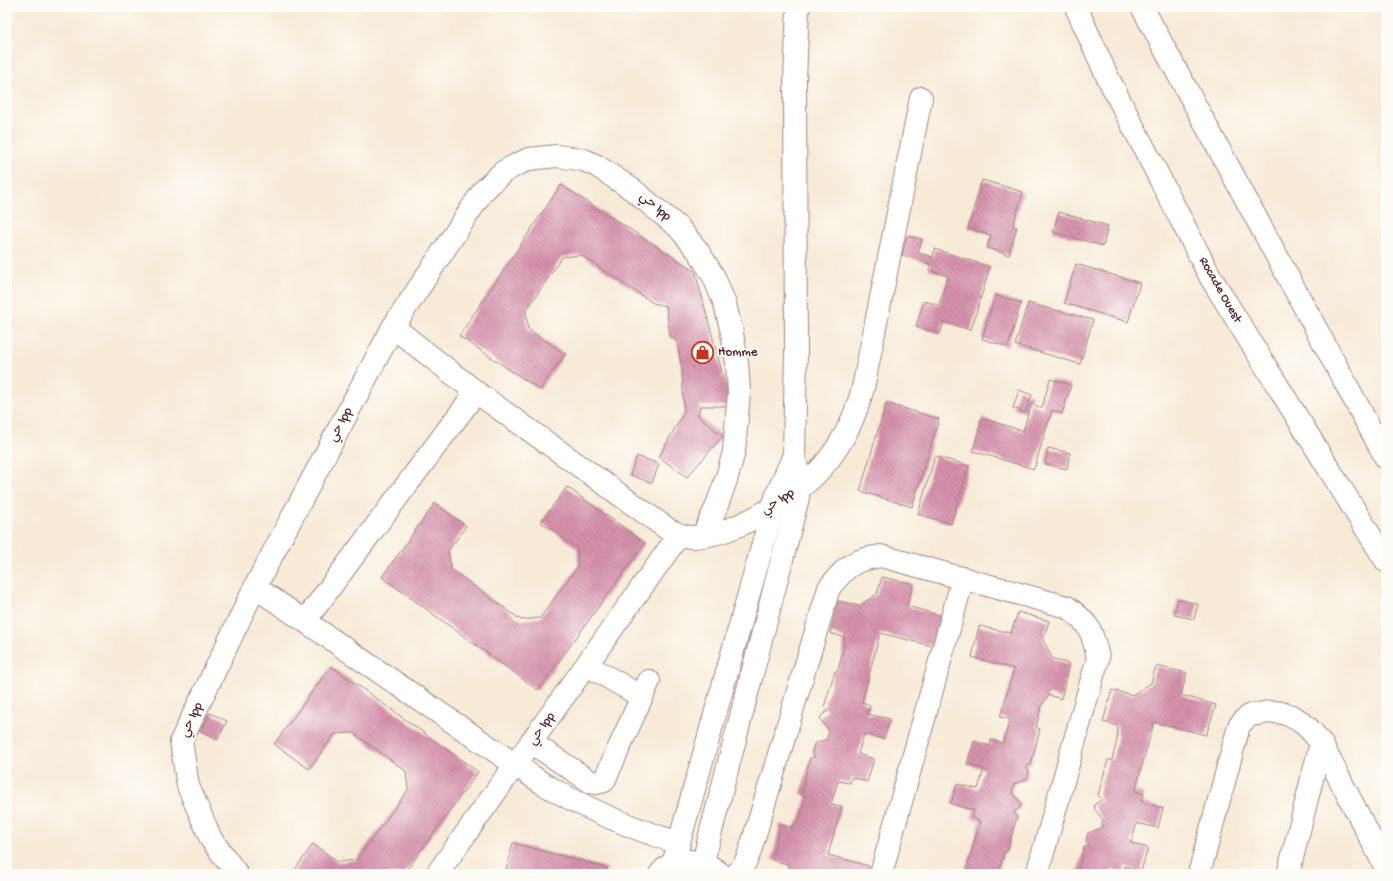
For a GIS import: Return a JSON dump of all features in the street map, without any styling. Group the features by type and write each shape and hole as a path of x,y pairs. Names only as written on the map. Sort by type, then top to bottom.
{"main road":[{"path":"666,869 683,861 712,868 797,507 799,488 794,455 796,352 795,80 798,7"},
{"name":"Rocade Ouest","path":"1076,7 1106,76 1211,278 1386,561"},
{"path":"1142,7 1386,458"},
{"name":"حي lpp","path":"393,327 476,392 669,530 679,535 691,537 740,524 773,508 812,478 843,440 858,406 921,98"},
{"name":"حي lpp","path":"237,874 211,839 188,786 181,741 255,587 393,327 483,191 493,180 509,168 529,159 542,156 570,157 597,166 634,190 679,228 698,251 714,277 722,297 732,333 737,363 739,392 734,452 724,487 703,535"},
{"path":"305,621 476,392"},
{"path":"666,869 679,843 773,508 782,481 794,455"},
{"name":"حي lpp","path":"437,874 516,766 679,535"},
{"path":"737,874 745,863 750,851 829,588 844,570 861,559 882,556 1067,607 1085,620 1093,636 1098,658 1037,874"},
{"path":"881,874 963,578"},
{"path":"255,587 516,766 574,802 643,832 679,843"},
{"path":"532,742 591,782 600,783 608,777 646,689 587,665"},
{"path":"1199,874 1239,726 1250,715 1282,712 1297,718 1306,725 1321,742 1386,868"},
{"path":"1288,874 1321,742"}],"building":[{"path":"982,180 1023,192 1013,226 1017,227 1009,255 987,248 991,235 968,228"},
{"path":"561,185 695,271 731,406 700,406 698,416 723,436 687,477 659,457 684,412 682,369 677,341 670,336 666,306 653,303 581,255 562,257 526,311 528,329 565,354 540,390 459,336"},
{"path":"1059,212 1108,226 1103,246 1053,232"},
{"path":"907,236 922,239 918,253 933,257 935,249 990,267 971,330 944,322 940,334 916,326 924,301 939,305 948,276 929,270 930,264 902,255"},
{"path":"1076,264 1140,283 1128,322 1064,303"},
{"path":"995,295 1021,303 1008,347 982,339"},
{"path":"1028,303 1093,320 1080,364 1015,345"},
{"path":"1050,379 1071,385 1062,414 1052,410 1034,469 973,451 982,418 1023,431 1031,404 1042,408"},
{"path":"1019,390 1032,395 1025,413 1013,408"},
{"path":"886,403 939,419 912,507 860,491"},
{"path":"1048,448 1070,453 1067,469 1045,464"},
{"path":"637,456 659,464 652,483 630,475"},
{"path":"935,456 969,466 951,524 918,514"},
{"path":"567,487 645,543 538,690 382,577 435,503 466,526 448,551 451,569 521,620 540,618 578,566 577,548 541,522"},
{"path":"882,577 913,584 907,606 942,616 932,646 880,633 862,702 870,705 867,714 890,719 884,739 864,734 858,754 874,759 867,782 852,777 850,783 838,781 831,804 842,806 828,855 869,866 867,874 793,874 788,864 772,860 780,824 793,828 800,818 806,796 801,794 810,758 815,757 812,752 814,744 827,739 829,731 820,719 822,715 828,711 824,707 835,671 838,671 843,651 844,637 830,633 838,601 859,606 877,594"},
{"path":"1178,599 1198,604 1194,619 1174,615"},
{"path":"1018,612 1049,621 1043,640 1053,659 1069,664 1061,699 1049,695 1042,705 1036,727 1040,729 1031,765 1026,766 1029,771 1027,779 1014,784 1012,792 1021,804 1020,808 1014,812 1017,817 1007,852 1004,852 998,874 965,874 980,821 971,818 974,810 951,804 957,784 978,789 984,769 967,764 974,741 990,746 991,740 1003,743 1010,719 1000,717 1014,669 972,657 979,626 1011,633"},
{"path":"331,666 478,772 404,874 292,874 313,844 338,862 356,860 408,790 406,771 353,733 335,734 309,769 274,744"},
{"path":"1156,666 1187,673 1181,695 1216,705 1206,735 1154,722 1135,791 1144,794 1141,802 1163,808 1158,828 1137,823 1131,843 1148,848 1141,871 1125,866 1124,872 1112,869 1111,874 1077,874 1084,847 1089,846 1086,841 1088,833 1101,828 1103,820 1094,808 1095,804 1102,800 1098,795 1108,760 1112,760 1117,740 1118,726 1103,722 1112,690 1132,695 1151,683"},
{"path":"210,713 227,721 218,739 201,731"},
{"path":"513,843 607,868 605,874 505,874"}],"place":[{"name":"Homme","path":"703,352"}]}
